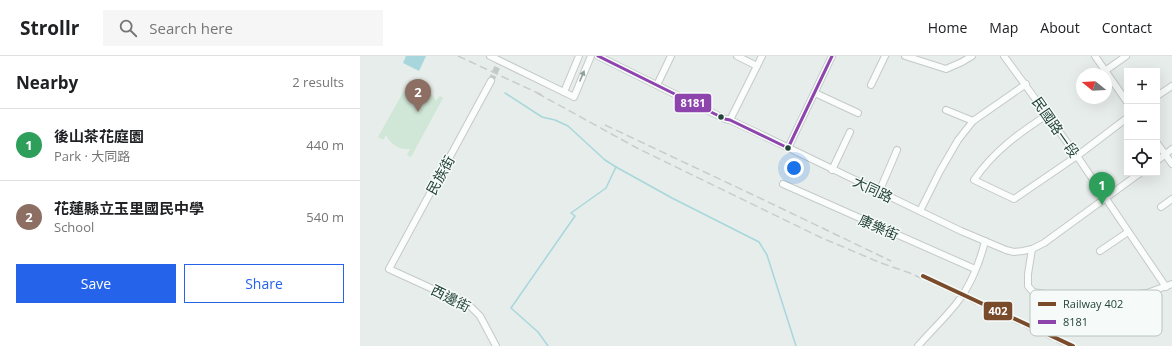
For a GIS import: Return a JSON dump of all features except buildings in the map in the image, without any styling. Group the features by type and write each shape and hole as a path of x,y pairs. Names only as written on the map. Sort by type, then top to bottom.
{"street":[{"path":"490,56 501,58 574,97 591,56"},
{"path":"564,92 579,56"},
{"name":"大同路","path":"598,56 832,170 985,241 1014,252 1032,249 1044,243 1136,176"},
{"path":"657,85 670,56"},
{"path":"736,56 757,66"},
{"path":"730,120 762,56"},
{"path":"788,148 832,56"},
{"path":"871,85 885,56"},
{"path":"905,56 946,69 972,56"},
{"name":"民國路一段","path":"1004,56 1026,84 1077,156 1166,287"},
{"path":"1095,56 1103,68"},
{"path":"1109,68 1126,56"},
{"name":"民族街","path":"389,268 491,81"},
{"path":"1112,81 1124,98"},
{"path":"920,211 940,171 958,140 973,121 1026,84"},
{"path":"1160,94 1172,86"},
{"path":"815,93 858,113"},
{"path":"946,110 973,121"},
{"path":"1047,114 1011,140 984,165 974,180 1014,199 1077,156 1124,120"},
{"path":"832,170 850,132"},
{"path":"1160,147 1172,164"},
{"path":"1160,158 1172,149"},
{"path":"879,192 897,150"},
{"name":"康樂街","path":"783,184 975,269"},
{"path":"1161,207 1172,199"},
{"path":"1100,251 1128,232"},
{"path":"918,346 956,304 964,292 975,269 985,241"},
{"path":"1031,290 1028,286 1028,274 1032,249"},
{"name":"西邊街","path":"389,268 470,306 480,316 496,346"},
{"path":"1156,290 1172,284"}],"green space":[{"path":"410,80 416,83 412,89 427,91 435,98 436,101 440,96 443,98 411,157 407,155 410,149 403,149 396,146 390,142 386,135 383,140 378,137"}],"water":[{"path":"406,56 426,56 419,71 403,63"}],"waterway":[{"path":"505,93 542,117 555,120 568,126 605,160 616,167 606,188 571,213 575,216 511,308 538,332 548,346"},
{"path":"616,167 672,198 759,242 767,255 796,346"}],"tunnel":[{"path":"491,81 500,61"}],"railway":[{"path":"458,56 542,95"},
{"path":"537,93 637,148 822,238 881,263 910,273 1030,330"},
{"path":"605,125 891,261"},
{"path":"1044,336 1065,346"}],"rail line":[{"name":"402","path":"923,276 1030,326"},
{"name":"402","path":"1052,336 1073,346"}],"transit line":[{"name":"8181","path":"598,56 725,119 788,148"},
{"name":"8181","path":"788,148 832,56"}],"place":[{"name":"花蓮縣立玉里國民中學","path":"418,112"},
{"name":"後山茶花庭園","path":"1102,205"}]}
